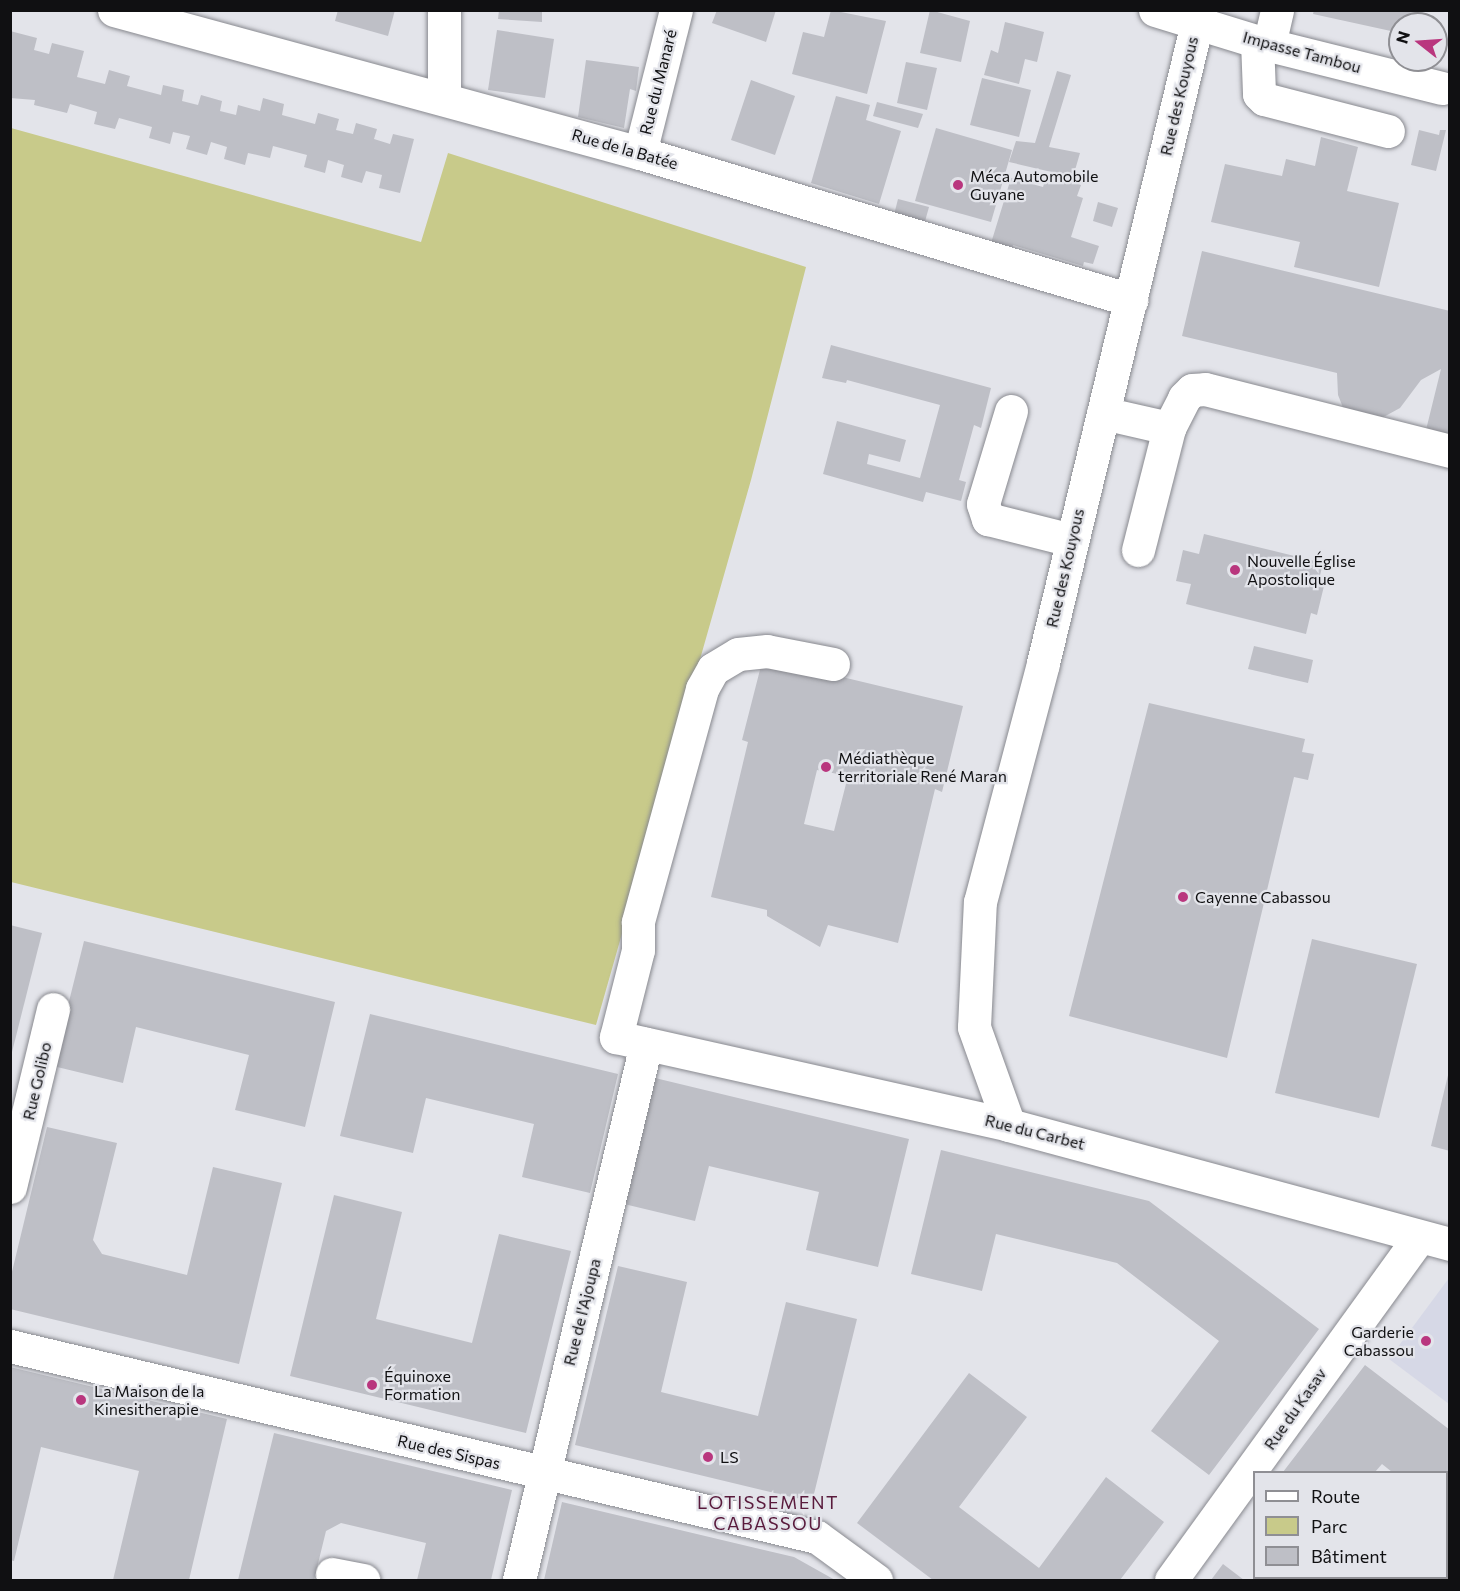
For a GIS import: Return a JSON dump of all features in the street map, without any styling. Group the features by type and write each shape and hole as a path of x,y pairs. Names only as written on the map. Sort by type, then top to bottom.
{"street":[{"path":"444,10 444,99"},
{"name":"Rue du Manaré","path":"640,153 676,10"},
{"name":"Impasse Tambou","path":"1155,10 1198,17 1263,43 1442,88"},
{"path":"1277,10 1263,43 1259,94 1264,99 1388,131"},
{"name":"Rue de la Batée","path":"121,11 640,153 1131,300"},
{"name":"Rue des Kouyous","path":"1010,1125 974,1027 980,902 1131,300 1198,17"},
{"path":"1138,550 1169,428 1192,390 1205,389 1449,451"},
{"path":"1011,411 983,504 988,519 1071,540"},
{"path":"1103,413 1169,428"},
{"name":"Rue de l'Ajoupa","path":"519,1581 631,1041 638,922 707,679 713,669 738,654 767,651 833,664"},
{"name":"Rue Golibo","path":"10,1187 53,1009"},
{"name":"Rue du Carbet","path":"631,1041 1010,1125 1434,1241"},
{"name":"Rue du Kasav","path":"1256,1471 1434,1241"},
{"name":"Rue des Sispas","path":"10,1346 543,1474 817,1537 876,1581"},
{"name":"Rue du Kasav","path":"1171,1581 1253,1475"},
{"path":"332,1574 363,1581"}],"shaded area":[{"name":"Garderie Cabassou","path":"1449,1278 1449,1404 1389,1359"}],"green space":[{"path":"11,128 421,242 448,153 806,267 751,480 596,1025 11,882"}],"building":[{"path":"338,10 395,10 388,36 335,21"},
{"path":"499,10 542,10 542,22 498,19"},
{"path":"717,10 776,10 766,42 712,23"},
{"path":"831,10 886,21 867,94 792,74 803,32 824,37"},
{"path":"930,10 970,21 961,62 920,53"},
{"path":"1314,10 1418,10 1418,12 1388,12 1388,30 1313,14"},
{"path":"1005,22 1044,32 1037,62 1025,59 1019,84 984,75 991,50 998,53"},
{"path":"497,30 554,39 545,98 488,90"},
{"path":"10,31 37,38 34,50 49,54 52,43 84,51 77,77 105,84 109,70 130,76 127,86 161,95 163,85 184,90 182,101 198,105 201,95 222,101 220,111 236,115 238,105 260,111 263,98 284,104 282,115 315,124 318,113 339,119 336,130 353,134 356,123 377,129 374,139 390,144 393,134 414,139 400,193 379,188 382,175 366,171 362,183 341,177 344,165 328,160 325,173 304,167 307,155 273,146 270,158 248,153 245,165 224,159 227,147 211,142 207,155 186,149 190,136 173,132 170,144 149,138 152,127 119,118 115,129 94,124 97,112 70,104 67,113 34,105 35,100 10,98"},
{"path":"586,60 639,67 636,91 630,89 624,128 578,117"},
{"path":"906,62 937,68 927,110 897,103"},
{"path":"1057,71 1071,75 1049,147 1080,153 1073,177 1009,162 1016,141 1035,143"},
{"path":"982,78 1031,90 1019,137 970,125"},
{"path":"751,80 795,96 775,155 731,140"},
{"path":"836,96 870,105 866,120 901,131 879,204 811,183"},
{"path":"877,102 923,114 918,128 873,116"},
{"path":"936,128 1012,150 991,222 915,201"},
{"path":"1419,130 1439,135 1440,130 1446,130 1436,171 1411,165"},
{"path":"1321,137 1358,147 1347,191 1399,203 1379,287 1294,267 1300,242 1211,222 1225,164 1282,176 1286,159 1315,166"},
{"path":"1047,174 1081,185 1077,196 1083,198 1071,237 1099,246 1093,264 1084,262 1083,266 1013,245 1009,259 988,253 1011,178 1043,187"},
{"path":"898,199 929,207 922,232 892,223"},
{"path":"1098,202 1118,208 1112,227 1093,221"},
{"path":"1202,251 1450,311 1450,440 1425,434 1441,369 1421,380 1400,408 1367,426 1344,410 1338,395 1337,373 1182,336"},
{"path":"831,345 991,388 981,428 974,425 959,480 966,482 961,501 926,492 923,502 823,474 837,421 906,440 900,462 869,454 867,464 920,478 940,405 847,380 846,383 822,378"},
{"path":"1204,534 1323,563 1318,584 1324,586 1317,615 1311,613 1306,634 1186,604 1191,584 1176,581 1183,550 1199,554"},
{"path":"1254,646 1313,660 1308,683 1248,669"},
{"path":"763,658 963,706 942,792 935,789 898,943 828,925 820,947 767,916 767,910 711,897 748,742 742,740","holes":["817,770 848,776 834,831 804,824"]},
{"name":"Cayenne Cabassou","path":"1149,703 1305,739 1302,752 1314,754 1308,780 1294,777 1227,1058 1069,1016"},
{"path":"10,925 42,933 11,1056 10,1056"},
{"path":"1312,939 1417,964 1379,1118 1275,1093"},
{"path":"84,941 335,1002 305,1127 235,1110 249,1055 136,1027 123,1083 53,1066"},
{"path":"370,1014 618,1074 590,1193 522,1177 534,1124 426,1098 413,1153 340,1136"},
{"path":"1450,1071 1450,1151 1431,1146"},
{"path":"655,1078 909,1139 878,1267 806,1250 819,1192 709,1166 695,1221 624,1204"},
{"path":"47,1127 117,1143 93,1240 102,1254 187,1275 213,1167 282,1183 239,1364 10,1309 10,1280"},
{"path":"941,1150 1149,1201 1319,1329 1209,1475 1151,1431 1219,1341 1117,1263 996,1234 982,1291 911,1274"},
{"path":"334,1195 402,1212 376,1319 472,1343 499,1234 571,1251 526,1433 290,1376"},
{"path":"618,1266 687,1282 661,1392 758,1416 786,1302 857,1319 812,1502 575,1445"},
{"path":"1365,1365 1450,1430 1450,1516 1448,1471 1391,1471 1382,1464 1376,1471 1284,1471"},
{"path":"10,1367 227,1419 189,1580 113,1580 139,1471 41,1447 14,1561 10,1560"},
{"path":"969,1373 1027,1417 959,1507 1039,1568 1106,1477 1164,1522 1120,1580 933,1580 857,1523"},
{"path":"274,1433 512,1490 491,1580 417,1580 426,1543 341,1523 326,1531 314,1580 238,1580"},
{"path":"562,1502 794,1557 835,1580 544,1580"},
{"path":"1223,1564 1244,1580 1211,1580"}],"place":[{"name":"Méca Automobile Guyane","path":"958,185"},
{"name":"Nouvelle Église Apostolique","path":"1235,570"},
{"name":"Médiathèque territoriale René Maran","path":"826,767"},
{"name":"Cayenne Cabassou","path":"1183,897"},
{"name":"Garderie Cabassou","path":"1426,1341"},
{"name":"Équinoxe Formation","path":"372,1385"},
{"name":"La Maison de la Kinesitherapie","path":"81,1400"},
{"name":"LS","path":"708,1457"}],"district":[{"name":"LOTISSEMENT CABASSOU","path":"768,1513"}]}
